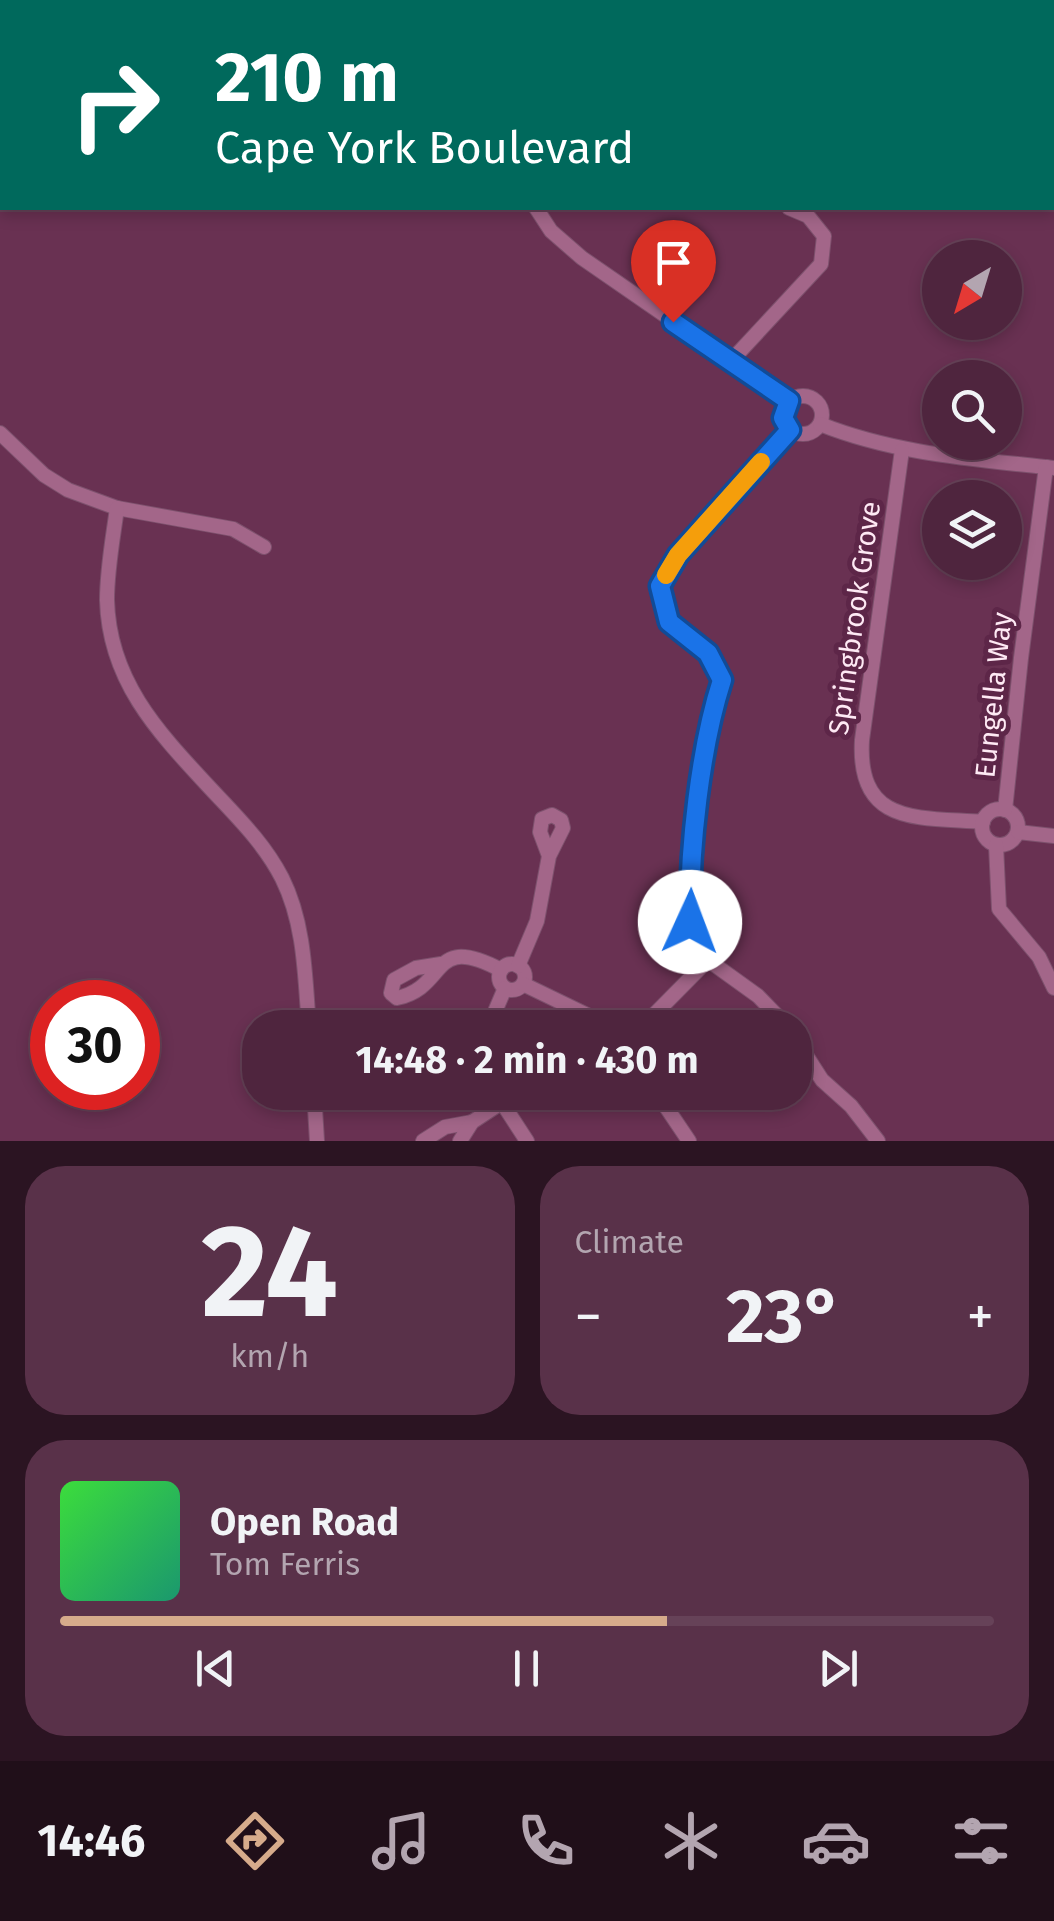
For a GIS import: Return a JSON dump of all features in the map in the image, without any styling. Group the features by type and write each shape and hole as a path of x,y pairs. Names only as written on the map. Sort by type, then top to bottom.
{"street":[{"path":"538,210 565,246 730,362 789,401 806,396 816,401 822,413 820,424 806,434 790,430 783,418 789,401"},
{"path":"730,362 821,264 824,236 808,216 793,210"},
{"path":"820,424 902,450 1050,468"},
{"path":"772,1010 708,960 690,922 690,888 707,738 722,680 708,653 669,622 660,586 678,555 790,430"},
{"path":"0,433 44,475 68,490 117,508 233,529 264,547"},
{"name":"Springbrook Grove","path":"902,450 862,740 864,777 875,799 896,812 982,822"},
{"name":"Eungella Way","path":"1005,810 1021,658 1050,468"},
{"path":"117,508 107,594 108,622 118,665 143,712 260,842 284,882 299,920 307,1010"},
{"path":"1005,810 1016,818 1018,832 1009,843 996,845 984,836 982,822 990,812 1005,810"},
{"path":"1018,832 1054,836"},
{"path":"996,845 999,908 1039,957 1054,988"},
{"path":"518,966 537,921 549,856"},
{"path":"440,964 465,956 501,970"},
{"path":"659,1010 708,960"},
{"path":"508,965 518,966 524,972 523,984 515,990 505,988 500,980 501,970 508,965"},
{"path":"523,984 577,1010"},
{"path":"496,1010 505,988"},
{"path":"812,1064 822,1080 852,1106 878,1141"},
{"path":"315,1110 317,1141"},
{"path":"460,1141 485,1110"},
{"path":"506,1110 527,1141"},
{"path":"668,1110 690,1141"},
{"path":"423,1141 445,1127 472,1122"}],"slow traffic":[{"path":"666,575 678,555 761,462"}],"route":[{"path":"673,322 789,401 783,418 790,430 678,555 660,586 669,622 708,653 722,680 707,738 690,888 690,922"}]}
